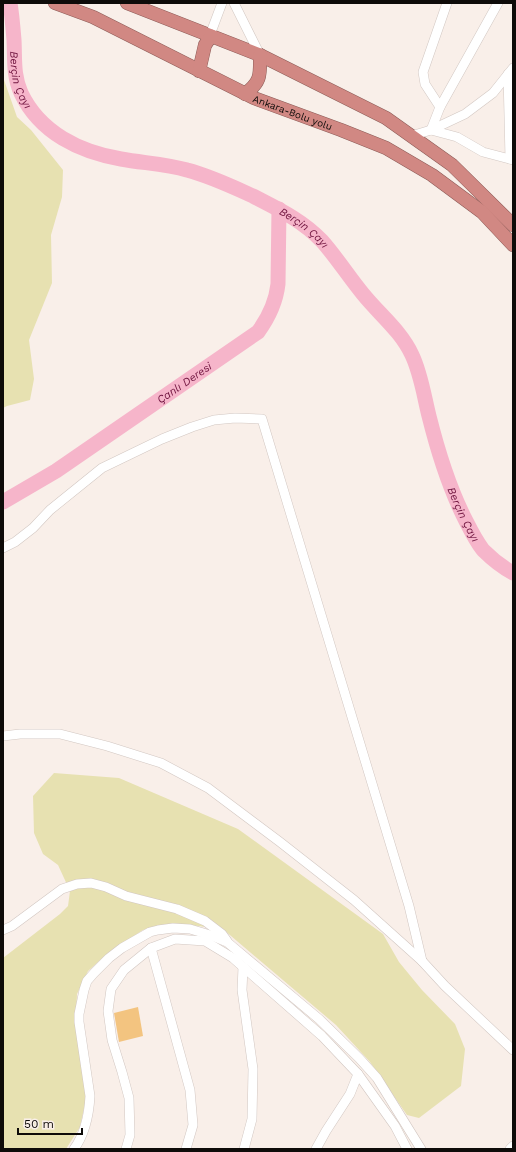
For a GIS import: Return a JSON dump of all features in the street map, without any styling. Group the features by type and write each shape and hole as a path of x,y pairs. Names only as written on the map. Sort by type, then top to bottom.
{"highway":[{"name":"Ankara-Bolu yolu","path":"55,3 93,17 245,94 386,148 432,175 482,212 513,245"},
{"path":"127,3 260,55 386,118 452,165 513,225"},
{"path":"199,71 205,46 210,36"},
{"path":"245,94 252,89 260,77 260,55"}],"street":[{"path":"234,3 245,28 260,55"},
{"path":"440,107 425,84 423,72 447,3"},
{"path":"210,36 218,4"},
{"path":"431,130 440,107 494,4"},
{"path":"431,130 457,137 483,152 512,160 511,71"},
{"path":"411,136 431,130 465,114 493,93 511,71"},
{"path":"3,548 15,542 33,528 50,510 102,468 162,439 214,420 235,418 262,419 409,906 422,961"},
{"path":"3,736 20,734 60,734 107,746 161,763 208,788 354,900 422,961 513,1050"},
{"path":"3,930 12,926 62,889 77,884 91,883 106,887 126,896 176,909 205,921 222,934 227,942"},
{"path":"74,1149 84,1128 90,1096 79,1022 80,1007 87,981 109,958 122,948 150,932 173,928 190,929 210,934 227,942 320,1019 377,1078 421,1149"},
{"path":"126,1149 130,1135 129,1098 112,1040 108,1011 111,989 124,970 151,948 175,939 205,941 233,958 322,1036 358,1074 395,1126 407,1149"},
{"path":"151,948 190,1090 192,1125 186,1149"},
{"path":"243,967 242,990 253,1069 252,1119 244,1149"},
{"path":"316,1149 326,1130 350,1094 358,1074"},
{"path":"510,1149 513,1146"}],"shaded area":[{"path":"3,77 17,117 31,130 63,170 62,197 51,235 52,283 29,340 34,379 30,400 3,408"},
{"path":"54,773 119,778 238,829 383,934 399,962 422,990 455,1024 465,1049 461,1086 419,1118 407,1115 370,1062 336,1025 224,930 199,926 167,924 143,930 108,953 88,971 77,994 76,1018 86,1099 80,1127 66,1149 3,1149 3,958 60,914 68,906 70,891 58,865 43,854 34,833 33,796"}],"building":[{"path":"138,1007 143,1036 119,1042 114,1013"}],"waterway":[{"name":"Berçin Çayı","path":"10,3 18,86 29,107 50,130 76,146 106,156 196,172 253,196 272,206 306,227 322,241 363,294 402,338 407,346 418,370 440,456 449,483 460,508 483,550 497,563 513,573"},
{"name":"Çanlı Deresi","path":"3,502 56,471 258,332 276,297 278,284 279,209"}]}
